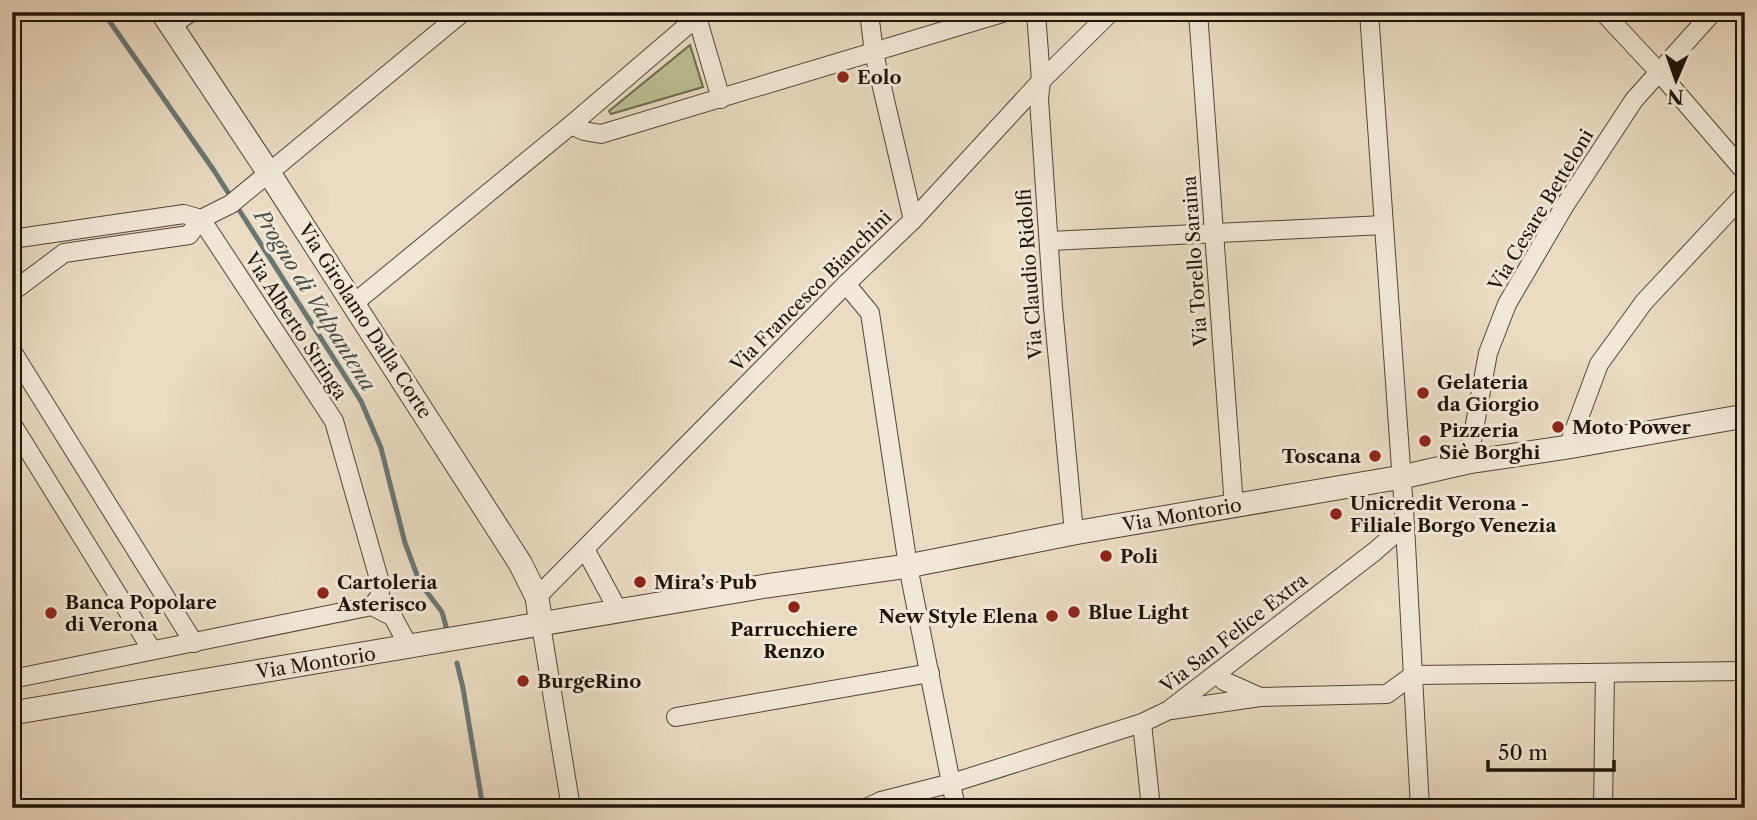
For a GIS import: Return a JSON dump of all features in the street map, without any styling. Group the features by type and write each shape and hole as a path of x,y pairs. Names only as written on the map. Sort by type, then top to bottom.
{"street":[{"name":"Via Girolamo Dalla Corte","path":"191,12 166,19 269,173 520,563 537,597 541,625"},
{"path":"12,292 64,253 189,235 201,219 231,204 463,12"},
{"path":"869,12 874,53 913,220"},
{"path":"571,125 601,134 1006,12"},
{"name":"Via Claudio Ridolfi","path":"1036,12 1041,81 1039,99 1074,533"},
{"name":"Via Francesco Bianchini","path":"537,597 846,284 913,220 1041,81 1111,12"},
{"name":"Via Torello Saraina","path":"1198,12 1234,507"},
{"path":"1369,12 1402,477 1420,808"},
{"path":"1603,12 1745,172"},
{"name":"Via Cesare Betteloni","path":"1468,462 1488,353 1507,304 1565,205 1634,100 1713,12"},
{"path":"1740,12 1745,18"},
{"path":"353,304 700,15 720,99"},
{"path":"1568,447 1599,364 1644,302 1745,194"},
{"path":"12,239 184,214 201,219"},
{"name":"Via Alberto Stringa","path":"201,219 334,422 379,579 380,596 372,606"},
{"path":"1050,241 1384,225"},
{"path":"846,284 870,313 908,566 956,808"},
{"path":"12,351 194,643"},
{"name":"Via Montorio","path":"12,713 766,586 908,566 1074,533 1402,477 1468,462 1745,416"},
{"path":"12,424 152,650"},
{"name":"Via San Felice Extra","path":"866,808 880,801 952,783 1142,723 1169,710 1374,552 1405,525"},
{"path":"584,548 619,612"},
{"path":"12,678 372,606 393,618 410,647"},
{"path":"541,625 571,808"},
{"path":"1169,710 1260,697 1387,694 1413,675 1745,671"},
{"path":"676,717 930,673"},
{"path":"1217,673 1224,681 1260,697"},
{"path":"1603,808 1605,673"},
{"path":"1142,723 1152,808"}],"green space":[{"path":"690,45 703,87 611,114 609,111"}],"waterway":[{"name":"Progno di Valpantena","path":"103,12 213,169 361,401 381,448 405,543 420,583 442,612 447,630"},
{"name":"Progno di Valpantena","path":"457,663 483,808"}],"place":[{"name":"Eolo","path":"843,77"},
{"name":"Gelateria da Giorgio","path":"1423,393"},
{"name":"Moto Power","path":"1558,427"},
{"name":"Pizzeria Siè Borghi","path":"1425,441"},
{"name":"Toscana","path":"1375,456"},
{"name":"Unicredit Verona - Filiale Borgo Venezia","path":"1336,514"},
{"name":"Poli","path":"1106,556"},
{"name":"Mira’s Pub","path":"640,582"},
{"name":"Cartoleria Asterisco","path":"323,593"},
{"name":"Parrucchiere Renzo","path":"794,607"},
{"name":"Blue Light","path":"1074,612"},
{"name":"Banca Popolare di Verona","path":"51,613"},
{"name":"New Style Elena","path":"1052,616"},
{"name":"BurgeRino","path":"523,681"}]}
